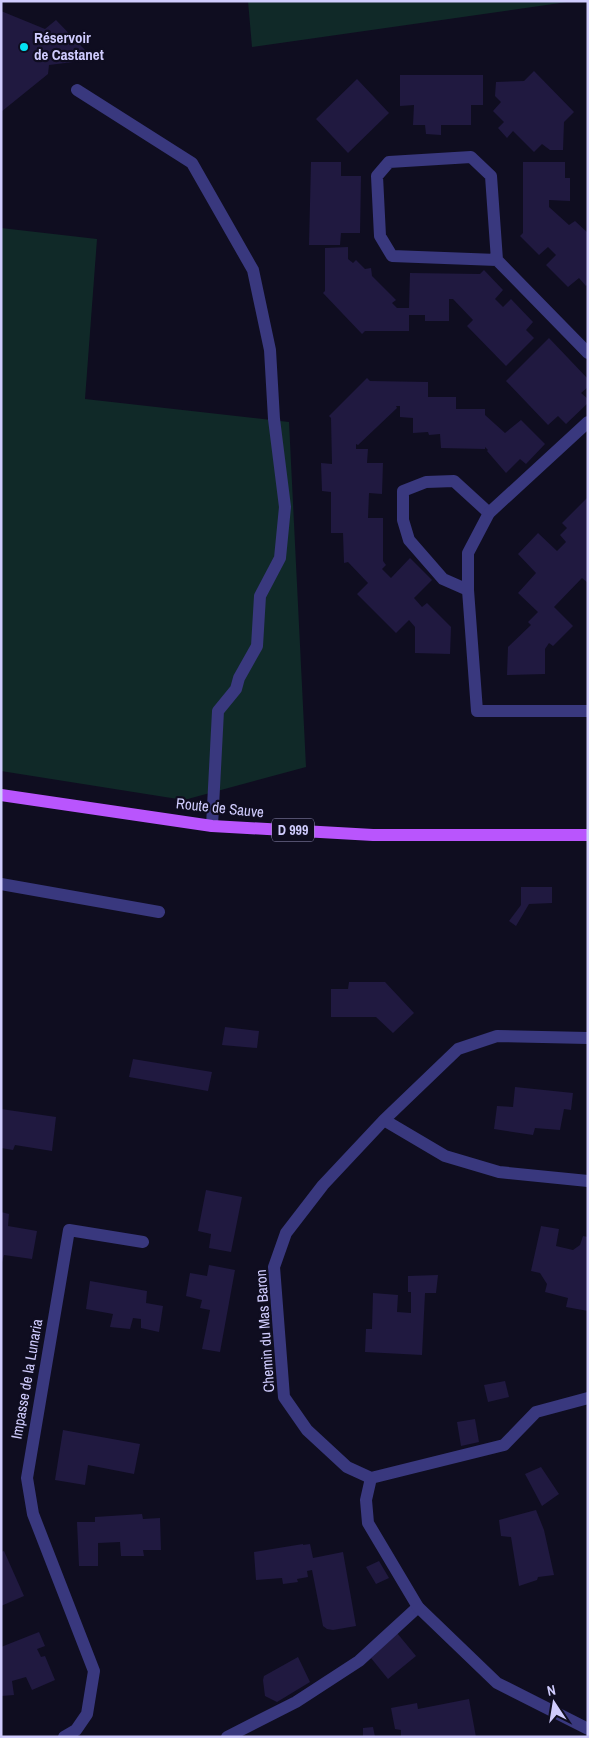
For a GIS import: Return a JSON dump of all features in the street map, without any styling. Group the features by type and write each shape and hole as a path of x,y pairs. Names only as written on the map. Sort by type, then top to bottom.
{"main road":[{"name":"Route de Sauve","path":"1,795 212,826 373,835 588,835"}],"street":[{"path":"77,90 192,162 254,270 270,350 274,419 285,507 280,558 260,596 257,646 239,678 236,689 218,711 212,826"},
{"path":"497,260 392,256 380,236 377,176 389,162 471,157 491,176 497,260 588,353"},
{"path":"588,422 489,513 468,553 468,590 477,711 588,711"},
{"path":"468,590 443,579 408,540 403,520 403,491 426,482 454,481 489,513"},
{"path":"1,884 160,912"},
{"name":"Chemin du Mas Baron","path":"371,1478 346,1467 307,1430 284,1397 274,1267 286,1233 323,1185 384,1120 458,1049 498,1036 588,1038"},
{"path":"384,1120 444,1156 499,1172 588,1181"},
{"name":"Impasse de la Lunaria","path":"64,1737 76,1730 87,1714 94,1671 33,1514 27,1478 69,1230 143,1242"},
{"path":"588,1398 536,1412 504,1445 371,1478 366,1500 368,1523 418,1607 496,1683 588,1729"},
{"path":"227,1737 296,1702 360,1661 418,1607"}],"green space":[{"path":"248,1 574,1 252,47"},
{"path":"1,228 97,239 85,399 289,422 306,767 184,800 1,771"}],"building":[{"name":"Réservoir de Castanet","path":"1,11 45,29 56,20 85,50 73,62 49,65 48,74 1,112"},
{"path":"534,71 574,112 564,122 563,150 550,150 542,144 534,152 513,131 507,138 498,128 504,122 493,111 501,102 495,96 496,82 524,81"},
{"path":"400,75 483,75 483,105 471,105 471,125 441,125 441,135 426,134 425,125 413,125 414,105 400,106"},
{"path":"357,79 389,113 348,153 316,119"},
{"path":"311,162 341,162 341,176 361,176 360,233 341,233 340,245 309,245"},
{"path":"523,162 565,162 565,178 570,178 570,201 549,200 549,207 569,225 575,221 588,233 588,284 586,286 579,278 568,287 546,265 556,255 548,247 539,255 520,236 523,233"},
{"path":"348,247 348,259 353,263 356,260 365,269 371,268 372,276 396,300 392,303 397,308 409,308 410,273 480,274 484,270 503,290 495,299 503,307 511,299 533,322 526,330 534,338 506,366 467,326 473,320 453,299 449,299 449,321 425,321 425,315 409,315 409,331 365,331 362,334 323,293 325,291 325,248"},
{"path":"549,338 588,379 588,387 581,393 588,399 588,403 566,424 558,416 548,425 506,381"},
{"path":"367,378 370,381 428,382 428,397 456,397 456,409 485,409 485,415 505,433 521,420 545,444 526,464 520,459 506,473 485,447 485,449 441,448 440,434 429,435 428,432 413,433 413,418 400,417 400,406 396,406 397,408 358,445 356,444 356,449 368,449 367,463 383,463 382,494 369,493 368,518 383,518 383,561 386,565 382,569 391,578 410,558 432,580 414,598 422,607 427,603 451,627 450,654 415,653 415,627 409,620 396,633 357,594 368,583 348,562 344,563 343,533 331,533 331,492 322,491 321,463 332,464 331,418 329,416"},
{"path":"588,497 588,583 582,578 554,607 573,626 553,646 549,643 545,649 545,674 507,675 508,647 531,625 528,622 538,612 518,593 536,573 518,554 538,533 557,551 566,542 560,535 567,528 562,523"},
{"path":"521,887 552,887 552,903 529,904 516,926 509,921 521,905"},
{"path":"349,982 385,982 414,1013 393,1033 376,1017 331,1017 331,989 348,989"},
{"path":"225,1027 259,1031 257,1048 222,1045"},
{"path":"133,1059 212,1072 208,1091 129,1077"},
{"path":"515,1087 573,1093 571,1110 564,1109 560,1130 535,1128 533,1135 494,1129 497,1106 513,1107"},
{"path":"1,1109 56,1117 52,1151 15,1145 13,1150 1,1148"},
{"path":"206,1190 242,1197 231,1252 209,1248 211,1234 198,1231"},
{"path":"1,1212 9,1214 8,1226 37,1231 32,1259 4,1255 1,1266"},
{"path":"541,1226 559,1229 556,1246 573,1250 580,1245 583,1236 588,1237 588,1311 566,1307 568,1298 545,1292 547,1284 540,1273 531,1271"},
{"path":"209,1265 235,1270 220,1352 202,1349 210,1310 200,1308 202,1300 186,1296 190,1273 207,1276"},
{"path":"438,1275 436,1293 425,1293 422,1355 365,1352 366,1329 372,1329 373,1293 398,1295 397,1312 411,1313 411,1292 408,1292 408,1276"},
{"path":"90,1281 147,1291 146,1303 163,1306 159,1332 141,1328 141,1319 133,1318 130,1329 110,1327 113,1314 86,1309"},
{"path":"505,1381 509,1397 488,1402 484,1385"},
{"path":"475,1419 479,1442 461,1446 457,1422"},
{"path":"63,1430 140,1444 134,1474 88,1465 85,1485 55,1480"},
{"path":"541,1467 559,1494 542,1506 525,1474"},
{"path":"536,1510 544,1530 554,1575 538,1577 537,1580 519,1586 511,1537 501,1536 499,1520"},
{"path":"142,1514 143,1519 160,1518 161,1550 143,1550 144,1556 121,1556 120,1542 98,1543 98,1566 79,1566 77,1522 95,1522 95,1517"},
{"path":"310,1544 313,1558 343,1552 356,1626 333,1630 323,1626 312,1570 307,1571 308,1577 297,1579 298,1582 283,1584 282,1578 256,1580 254,1552"},
{"path":"4,1551 24,1596 1,1606 1,1552"},
{"path":"379,1561 389,1578 376,1584 366,1567"},
{"path":"39,1632 45,1646 37,1649 41,1657 45,1656 55,1680 32,1690 26,1677 12,1681 14,1695 1,1696 1,1647"},
{"path":"397,1633 416,1656 388,1679 371,1658"},
{"path":"298,1657 310,1682 277,1702 265,1696 264,1676"},
{"path":"469,1699 476,1737 401,1737 401,1730 395,1729 391,1708 417,1703 418,1709"},
{"path":"373,1727 375,1737 363,1737 363,1728"}],"place":[{"name":"Réservoir de Castanet","path":"24,47"}]}
